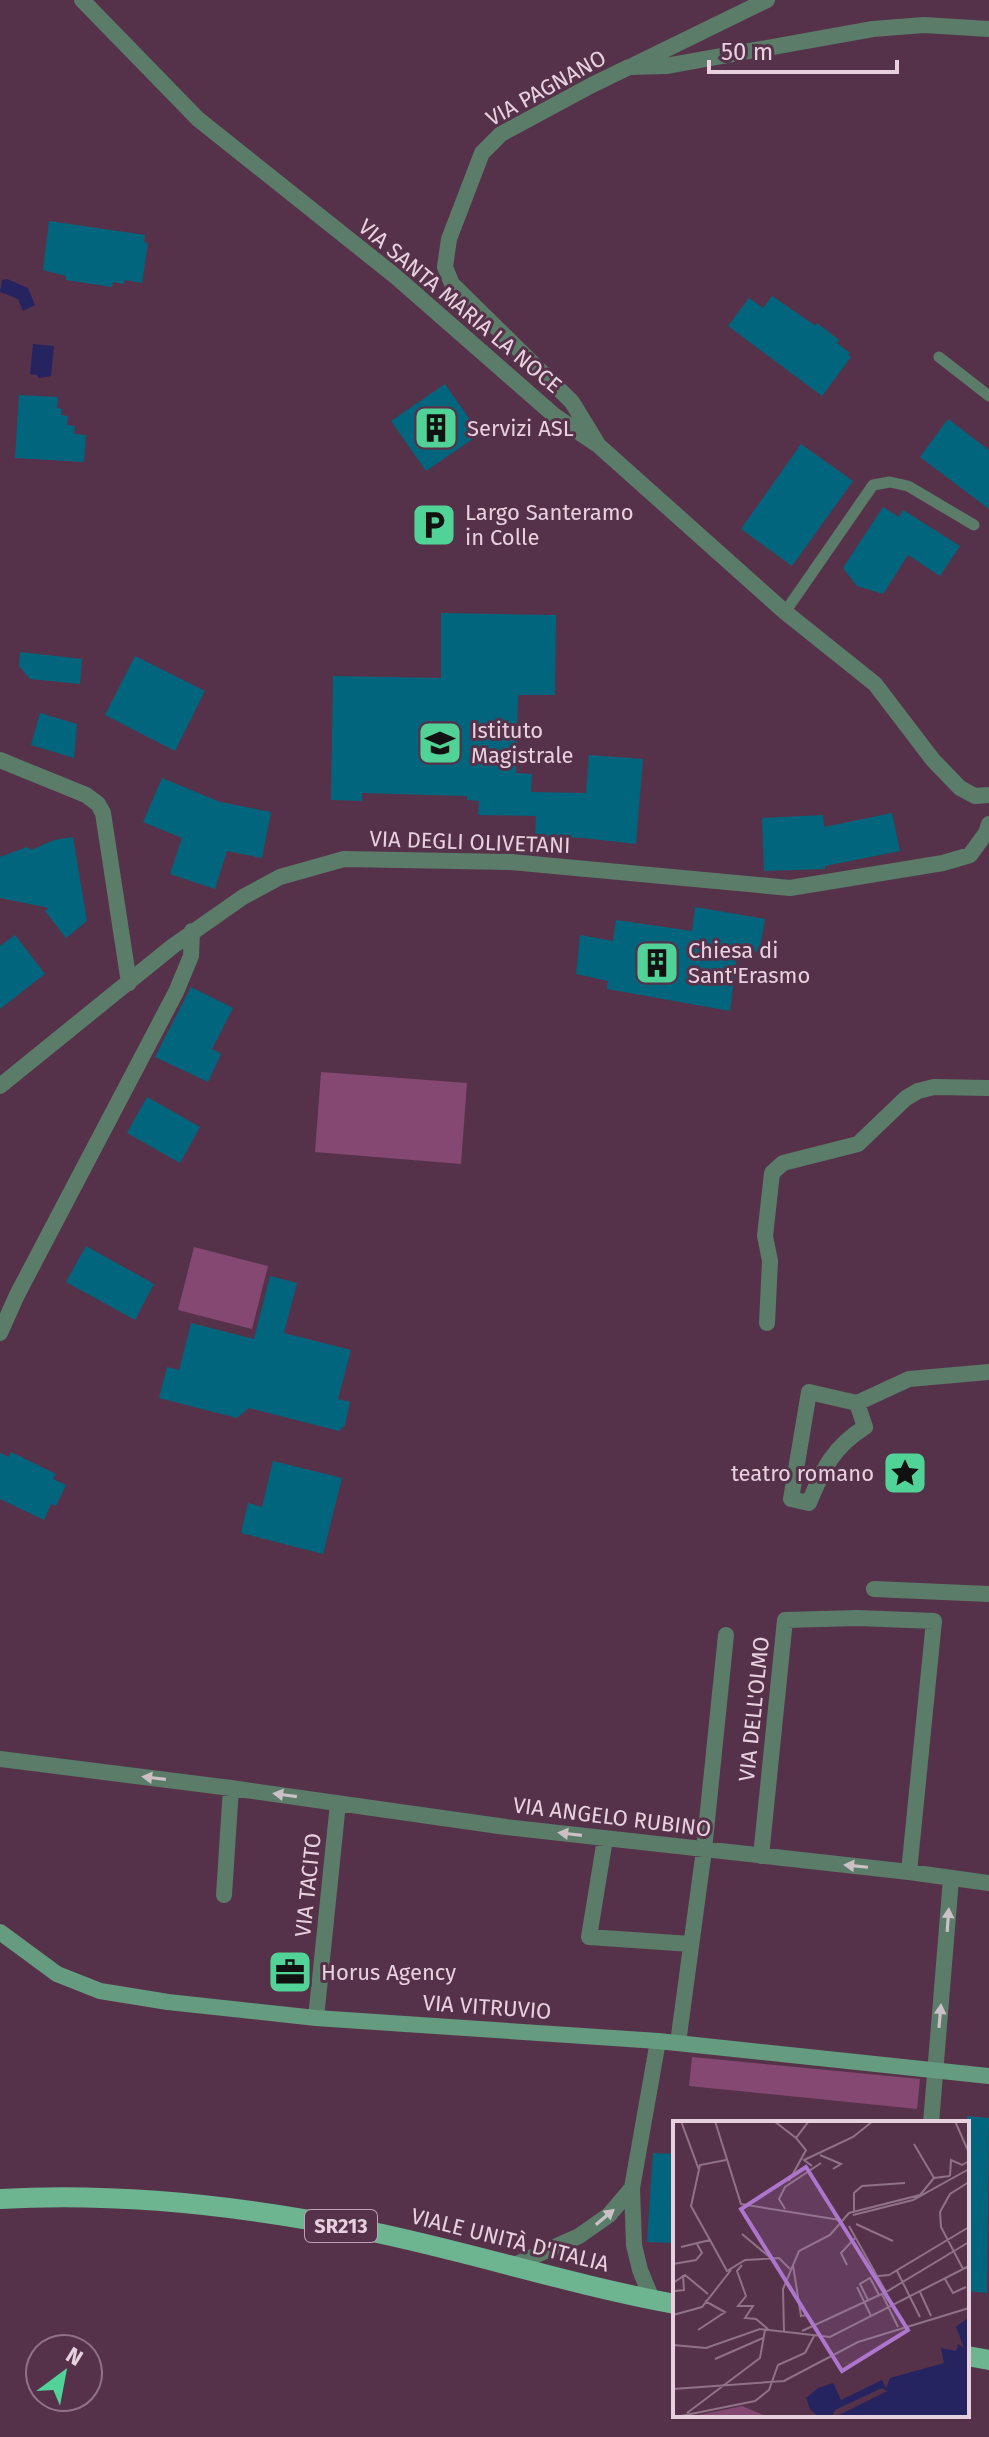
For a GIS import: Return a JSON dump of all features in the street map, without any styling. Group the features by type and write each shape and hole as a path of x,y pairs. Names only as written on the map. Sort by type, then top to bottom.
{"main road":[{"name":"VIALE UNITÀ D'ITALIA","path":"0,2199 146,2198 249,2209 369,2231 673,2304"},
{"path":"969,2356 989,2360"}],"street":[{"name":"VIA SANTA MARIA LA NOCE","path":"82,0 198,119 395,276 555,416 598,445 785,612 875,684 933,760 960,788 975,796 989,795"},
{"path":"629,67 767,0"},
{"name":"VIA PAGNANO","path":"598,445 572,402 452,284 445,267 449,239 482,153 501,134 629,67 666,66 873,29 924,25 989,29"},
{"path":"0,760 86,795 98,804 103,813 129,983"},
{"name":"VIA DEGLI OLIVETANI","path":"0,1086 192,931 243,897 280,877 344,859 511,862 790,888 943,863 970,855 989,824"},
{"path":"0,1333 176,992 191,956 192,931"},
{"path":"767,1323 770,1261 765,1236 772,1173 783,1163 858,1144 906,1098 918,1091 934,1087 989,1088"},
{"path":"857,1403 865,1427 846,1439 825,1465 809,1503 791,1499 809,1392 857,1403 909,1379 989,1372"},
{"path":"874,1589 989,1594"},
{"name":"VIA DELL'OLMO","path":"761,1856 785,1620 858,1618 934,1621 909,1872"},
{"path":"678,2043 704,1850 726,1635"},
{"name":"VIA ANGELO RUBINO","path":"0,1759 605,1839 989,1883"},
{"path":"224,1895 231,1788"},
{"name":"VIA TACITO","path":"316,2018 338,1803"},
{"path":"605,1839 589,1937 691,1944"},
{"path":"931,2121 951,1879"},
{"name":"VIA VITRUVIO","path":"0,1932 57,1974 100,1991 168,2002 316,2018 658,2041 989,2076"},
{"path":"652,2299 634,2245 632,2188 658,2041"},
{"path":"512,2266 579,2236 609,2215 632,2188"}],"lane":[{"path":"939,357 989,396"},
{"path":"785,612 873,485 890,482 908,486 974,525"}],"shaded area":[{"path":"7,279 28,288 35,305 23,311 18,299 0,292 2,280"},
{"path":"33,344 54,346 51,376 39,378 30,374"},
{"path":"321,1072 467,1083 461,1164 315,1152"},
{"path":"194,1247 268,1266 252,1329 178,1310"},
{"path":"692,2057 920,2079 917,2109 689,2086"}],"building":[{"path":"49,221 145,235 144,242 148,243 142,283 125,280 124,284 113,282 112,287 66,280 66,276 43,270"},
{"path":"772,296 816,326 817,323 850,353 848,355 851,357 822,396 728,326 749,298 763,308"},
{"name":"Servizi ASL","path":"445,384 480,434 426,471 391,421"},
{"path":"19,395 58,397 57,408 62,409 61,415 68,416 67,425 75,426 74,434 86,435 84,462 15,458"},
{"path":"948,419 989,450 989,509 920,457"},
{"path":"801,444 853,481 792,566 741,529"},
{"path":"883,507 899,517 903,510 960,546 940,576 908,555 883,594 857,586 843,568"},
{"path":"441,613 556,615 555,695 518,695 516,773 532,774 531,792 586,793 589,755 643,759 636,844 535,836 536,816 478,815 479,801 467,800 467,796 362,793 362,801 331,800 333,676 441,678"},
{"path":"20,652 82,659 80,684 30,679 19,666"},
{"path":"135,656 205,691 175,751 105,715"},
{"path":"40,713 77,724 74,758 31,745"},
{"path":"162,778 220,802 271,812 262,858 227,851 215,889 170,874 182,838 143,822"},
{"path":"892,813 900,851 825,866 825,869 764,871 762,818 823,815 824,827"},
{"path":"73,837 87,921 66,938 45,911 49,908 0,898 0,857 27,847 31,850 54,840"},
{"name":"Chiesa di Sant'Erasmo","path":"695,907 765,919 759,952 738,948 730,1011 607,989 608,981 576,974 580,935 613,941 616,920 692,931"},
{"path":"15,935 45,974 0,1009 0,946"},
{"path":"191,987 233,1008 212,1049 221,1054 208,1082 155,1057"},
{"path":"147,1097 200,1127 180,1163 127,1133"},
{"path":"86,1246 154,1284 135,1320 66,1282"},
{"path":"270,1276 297,1283 284,1333 351,1350 338,1399 350,1402 345,1425 339,1431 249,1408 237,1418 159,1398 167,1367 179,1370 191,1323 254,1339"},
{"path":"11,1452 56,1474 53,1479 66,1485 56,1506 51,1504 44,1520 0,1499 0,1453 9,1457"},
{"path":"273,1461 342,1478 323,1554 241,1533 248,1503 262,1507"},
{"path":"967,2116 989,2118 987,2293 969,2291"},
{"path":"653,2153 673,2154 673,2243 647,2242"}],"place":[{"name":"Servizi ASL","path":"436,428"},
{"name":"Largo Santeramo in Colle","path":"434,525"},
{"name":"Istituto Magistrale","path":"440,743"},
{"name":"Chiesa di Sant'Erasmo","path":"657,963"},
{"name":"teatro romano","path":"905,1473"},
{"name":"Horus Agency","path":"290,1972"}]}
